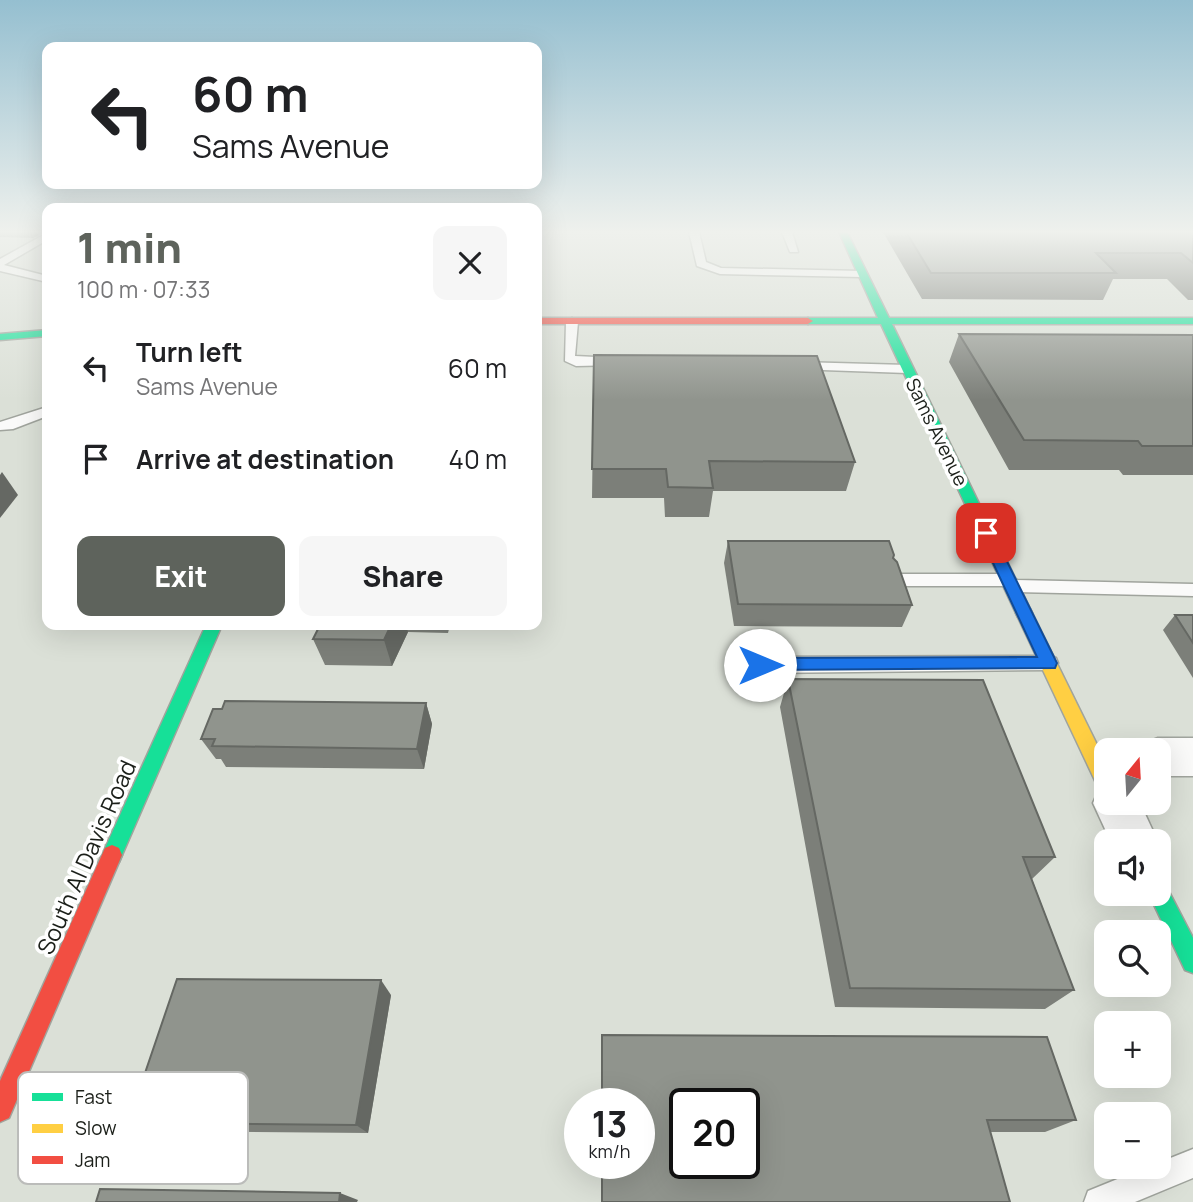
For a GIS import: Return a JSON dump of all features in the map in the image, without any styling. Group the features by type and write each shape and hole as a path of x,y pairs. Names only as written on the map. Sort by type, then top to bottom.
{"street":[{"name":"Sams Avenue","path":"868,288 1094,750"},
{"path":"542,321 1193,321"},
{"path":"0,337 42,333"},
{"name":"South Al Davis Road","path":"0,1109 212,630"},
{"path":"1171,757 1193,757"},
{"path":"1165,906 1193,962"}],"lane":[{"path":"572,322 569,358 576,362 628,362"},
{"path":"789,366 907,369"},
{"path":"0,426 42,413"},
{"path":"895,580 1193,590"},
{"path":"760,665 1049,663"},
{"path":"1099,1202 1193,1163"}],"building":[{"path":"959,334 1193,335 1193,446 1142,446 1138,441 1024,440"},
{"path":"594,355 817,356 855,462 709,461 713,488 668,487 666,469 592,469"},
{"path":"728,541 889,541 912,605 738,604"},
{"path":"1175,615 1193,615 1193,643"},
{"path":"318,630 389,630 384,640 313,639"},
{"path":"788,679 983,680 1055,857 1023,857 1074,990 850,988"},
{"path":"225,701 426,703 417,749 212,746 215,739 201,739 213,709 222,709"},
{"path":"177,979 381,980 356,1125 248,1124 248,1072 145,1072"},
{"path":"602,1035 1047,1037 1076,1120 987,1120 1010,1202 602,1202 602,1179 655,1179 655,1088 602,1088"},
{"path":"100,1189 340,1193 339,1202 96,1202"}],"traffic: fast":[{"path":"870,288 1024,613"},
{"path":"808,321 1193,321"},
{"path":"0,337 42,333"},
{"path":"112,855 212,630"},
{"path":"1165,906 1193,962"}],"traffic: slow":[{"path":"1024,613 1094,758"}],"traffic: jam":[{"path":"542,321 808,321"},
{"path":"0,1109 112,855"}],"route":[{"path":"760,665 1049,663 986,533"}]}
